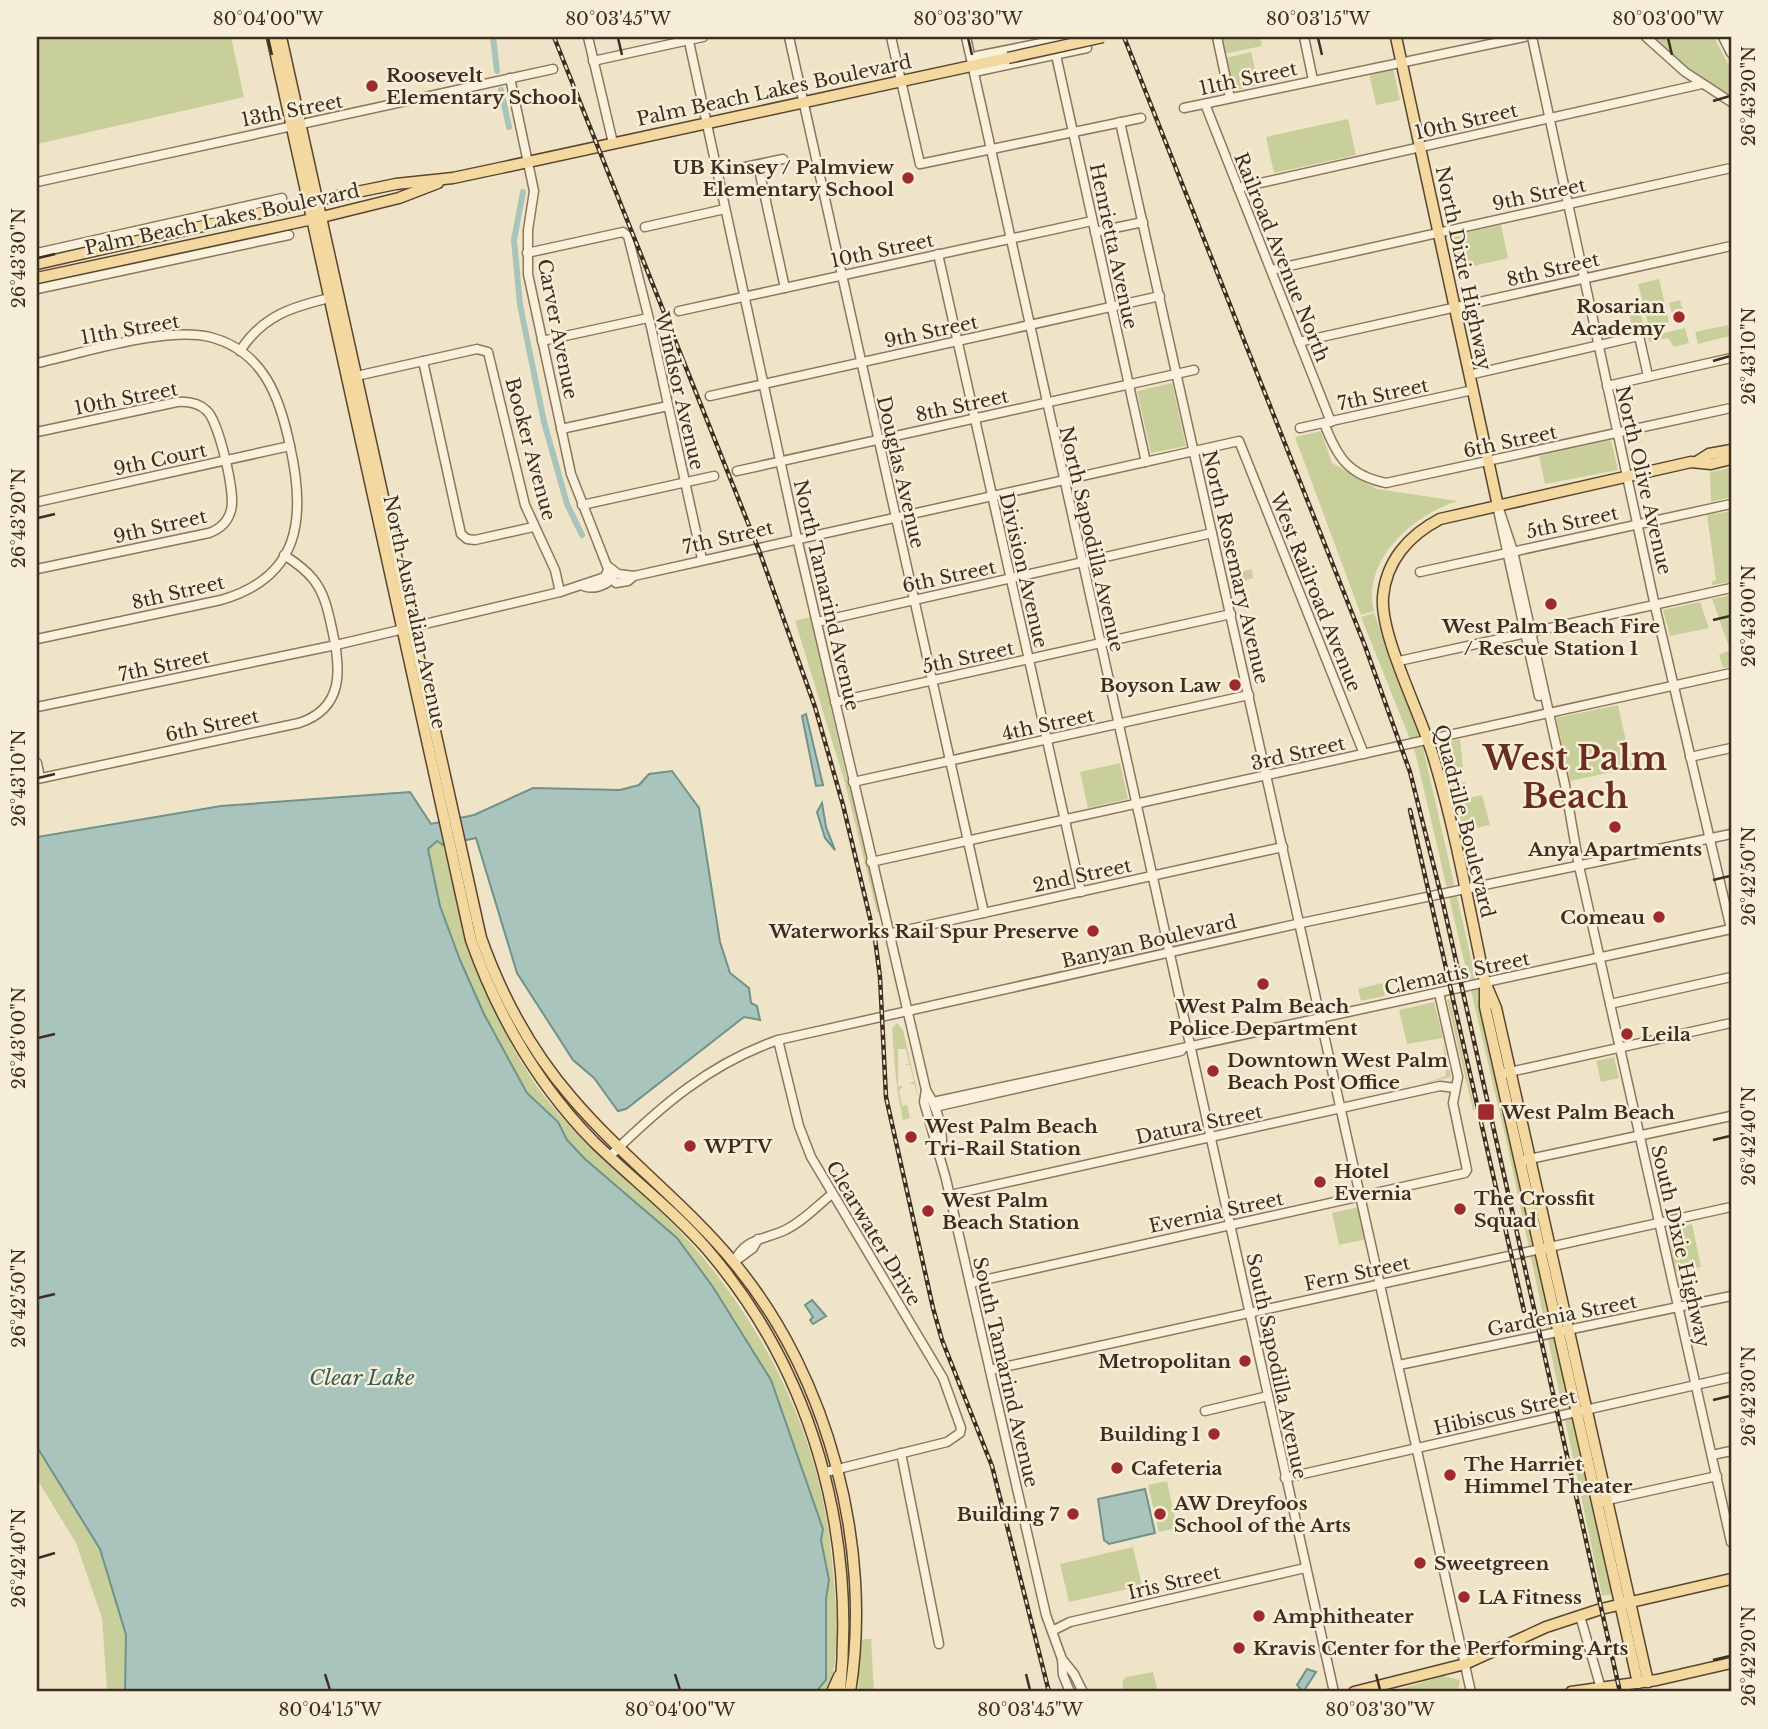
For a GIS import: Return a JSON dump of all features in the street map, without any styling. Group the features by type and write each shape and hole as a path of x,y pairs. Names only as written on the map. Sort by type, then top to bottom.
{"main road":[{"name":"North Australian Avenue","path":"272,37 296,125 469,914 488,985 522,1052 562,1107 688,1229 745,1297 784,1367 831,1471"},
{"name":"North Australian Avenue","path":"281,37 296,125"},
{"name":"Palm Beach Lakes Boulevard","path":"37,264 127,244 237,213 396,184 453,178 1103,37"},
{"name":"North Dixie Highway","path":"1396,37 1498,506"},
{"name":"Palm Beach Lakes Boulevard","path":"37,278 317,218 399,198 453,178"},
{"path":"127,244 130,257"},
{"path":"1498,506 1628,478 1731,450"},
{"path":"1698,461 1711,464 1731,459"},
{"name":"Quadrille Boulevard","path":"1498,506 1440,519 1415,535 1395,558 1384,590 1385,620 1428,739 1465,890 1485,982 1485,1007 1505,1073 1643,1682"},
{"name":"North Australian Avenue","path":"469,914 520,1027 561,1085 734,1262 771,1315 798,1367 831,1471"},
{"path":"723,1269 734,1262"},
{"path":"831,1471 852,1555 852,1692"},
{"path":"831,1471 840,1553 840,1692"},
{"path":"1354,1692 1465,1664 1546,1627 1580,1616 1731,1578"},
{"path":"1571,1692 1601,1691 1731,1663"},
{"path":"832,1692 842,1669"}],"street":[{"path":"588,37 613,143"},
{"path":"593,61 688,38 703,37"},
{"name":"Douglas Avenue","path":"789,37 984,913"},
{"path":"891,37 920,164 1141,118"},
{"name":"North Sapodilla Avenue","path":"966,37 1062,481 1190,1047"},
{"path":"1071,37 976,56 972,64 979,71 1087,48 1084,37"},
{"path":"1217,37 1230,98"},
{"path":"1304,37 1313,80"},
{"name":"11th Street","path":"1184,108 1524,37"},
{"name":"North Olive Avenue","path":"1532,37 1617,433 1731,929"},
{"path":"1646,37 1702,84 1731,102"},
{"path":"1723,37 1731,53"},
{"name":"North Tamarind Avenue","path":"688,38 871,862 926,1090 944,1143 940,1157"},
{"name":"Henrietta Avenue","path":"1053,39 1146,462"},
{"name":"13th Street","path":"37,182 553,69"},
{"name":"Carver Avenue","path":"510,78 534,197 527,253 528,274 561,429 582,505 612,579"},
{"name":"10th Street","path":"1238,188 1702,84"},
{"name":"Railroad Avenue North","path":"1205,104 1299,342 1327,422"},
{"name":"North Rosemary Avenue","path":"1120,122 1471,1692"},
{"path":"740,168 783,159"},
{"path":"758,165 785,288"},
{"name":"9th Street","path":"1270,270 1731,167"},
{"path":"37,253 237,213 282,198"},
{"path":"645,227 726,209"},
{"name":"10th Street","path":"679,311 1092,220"},
{"path":"1095,232 1143,222"},
{"name":"Windsor Avenue","path":"527,253 623,232 628,236 702,559"},
{"path":"37,289 289,235"},
{"name":"8th Street","path":"1299,342 1731,246"},
{"path":"169,248 172,260"},
{"name":"Division Avenue","path":"938,254 1081,892"},
{"name":"9th Street","path":"710,396 1160,296"},
{"path":"240,351 258,326 275,315 333,297"},
{"path":"542,341 648,318"},
{"name":"11th Street","path":"37,363 175,334 213,338 240,351 263,372 275,389 290,446"},
{"path":"1469,375 1639,336 1648,376"},
{"name":"Booker Avenue","path":"423,361 477,349 488,352 520,486 533,527 555,570 561,592"},
{"path":"1607,386 1731,358"},
{"path":"351,377 423,361 461,534 467,539 475,540 533,527"},
{"name":"8th Street","path":"737,471 1194,370"},
{"name":"7th Street","path":"1300,428 1473,390"},
{"name":"10th Street","path":"37,432 190,402 201,406 212,417 225,461"},
{"path":"561,429 668,406"},
{"name":"6th Street","path":"1327,422 1342,462 1373,481 1386,483 1731,408"},
{"name":"7th Street","path":"583,586 589,589 612,579 616,583 628,581 634,576 702,559 1239,441"},
{"name":"West Railroad Avenue","path":"1239,441 1364,754"},
{"name":"8th Street","path":"37,639 233,596 262,580 284,555 293,538 299,513 299,487 290,446"},
{"name":"9th Court","path":"37,502 290,446"},
{"name":"9th Street","path":"37,569 213,532 226,521 232,506 225,461"},
{"path":"582,505 714,476"},
{"name":"5th Street","path":"1420,572 1731,503"},
{"name":"North Dixie Highway","path":"1498,506 1545,714 1566,793 1599,958"},
{"name":"6th Street","path":"817,621 1212,533"},
{"name":"6th Street","path":"38,778 310,719 329,702 337,688 340,671 327,606 308,573 284,555"},
{"path":"609,567 618,574 634,576"},
{"name":"7th Street","path":"37,707 336,645 561,592 604,577 609,567"},
{"path":"1399,662 1731,588"},
{"name":"5th Street","path":"835,702 1231,614"},
{"name":"3rd Street","path":"871,862 1731,673"},
{"name":"4th Street","path":"853,782 1249,695"},
{"path":"1690,757 1731,748"},
{"path":"37,763 38,778"},
{"name":"Banyan Boulevard","path":"610,1156 664,1104 697,1079 748,1051 778,1040 1301,923 1731,834"},
{"name":"2nd Street","path":"888,934 1283,847"},
{"name":"Clematis Street","path":"931,1105 1167,1056 1190,1047 1731,929"},
{"name":"South Dixie Highway","path":"1599,958 1712,1455 1729,1516 1731,1542"},
{"path":"1610,1004 1731,977"},
{"path":"1439,993 1458,1077 1455,1088"},
{"path":"1505,1073 1731,1023"},
{"name":"Clearwater Drive","path":"778,1040 804,1142 832,1194 943,1378 960,1423 960,1433 947,1442 901,1453"},
{"name":"South Sapodilla Avenue","path":"1190,1047 1334,1692"},
{"name":"Datura Street","path":"950,1195 1440,1086 1455,1088"},
{"name":"Evernia Street","path":"970,1283 1467,1171 1453,1103 1455,1088"},
{"name":"South Tamarind Avenue","path":"931,1105 940,1157 990,1370 1052,1631 1070,1692"},
{"path":"1525,1160 1731,1116"},
{"path":"734,1262 738,1252 759,1237 784,1231 832,1194"},
{"name":"Fern Street","path":"990,1370 1731,1207"},
{"name":"Gardenia Street","path":"1399,1365 1731,1296"},
{"name":"Hibiscus Street","path":"1285,1478 1731,1377"},
{"path":"1205,1411 1268,1396"},
{"path":"1712,1455 1731,1451"},
{"path":"831,1471 901,1453 939,1644"},
{"path":"1602,1501 1717,1476"},
{"name":"Iris Street","path":"1052,1631 1079,1620 1305,1568"},
{"path":"1580,1616 1601,1691"},
{"name":"South Tamarind Avenue","path":"1062,1659 1083,1692"}],"green space":[{"path":"37,37 231,37 244,97 37,144"},
{"path":"1221,37 1260,37 1262,46 1224,54"},
{"path":"1651,37 1714,37 1731,70 1731,97 1679,63"},
{"path":"1251,52 1259,85 1232,91 1225,58"},
{"path":"1393,68 1400,100 1376,105 1369,73"},
{"path":"1348,119 1356,155 1274,173 1266,137"},
{"path":"1501,225 1508,258 1456,270 1449,236"},
{"path":"1659,279 1669,322 1649,327 1638,284"},
{"path":"1680,300 1685,318 1674,321 1669,303"},
{"path":"1640,310 1644,328 1633,331 1629,313"},
{"path":"1728,325 1730,336 1698,344 1695,332"},
{"path":"1685,328 1689,343 1674,347 1668,338 1649,342 1648,337"},
{"path":"1172,383 1186,446 1151,453 1137,391"},
{"path":"1321,431 1332,463 1377,489 1458,501 1425,516 1395,541 1376,574 1372,592 1374,611 1361,615 1295,437"},
{"path":"1611,440 1618,470 1545,484 1539,456"},
{"path":"1731,468 1731,497 1711,502 1710,472"},
{"path":"1731,511 1731,582 1712,585 1712,581 1716,580 1707,515"},
{"path":"1252,569 1253,578 1244,581 1245,588 1236,590 1230,574"},
{"path":"1731,595 1731,666 1723,668 1719,655 1730,650 1712,599"},
{"path":"1700,602 1709,628 1670,636 1663,610"},
{"path":"1374,613 1422,743 1597,1511 1607,1517 1624,1591 1602,1596 1507,1144 1415,752 1361,617"},
{"path":"810,617 880,912 877,912 845,783 795,621"},
{"path":"1618,705 1632,768 1570,781 1556,718"},
{"path":"1460,739 1463,769 1449,772 1441,744"},
{"path":"1120,763 1128,799 1088,808 1080,772"},
{"path":"1465,782 1469,798 1482,795 1490,825 1463,831 1452,785"},
{"path":"437,841 443,845 478,970 518,1057 536,1085 567,1123 656,1207 705,1260 759,1338 781,1379 815,1468 826,1514 837,1628 835,1662 827,1692 816,1692 826,1680 826,1599 829,1580 821,1540 823,1529 713,1287 677,1238 585,1159 566,1140 558,1122 527,1093 484,1014 440,906 428,849"},
{"path":"1383,983 1385,996 1361,1001 1358,989"},
{"path":"1450,999 1475,1110 1447,1000"},
{"path":"1434,1002 1443,1038 1407,1044 1399,1010"},
{"path":"897,1023 903,1030 919,1099 914,1084 909,1084 914,1081 910,1065 905,1065 909,1063 906,1049 898,1049 898,1086 903,1086 899,1090 902,1106 907,1105 910,1118 903,1120 897,1085 892,1028"},
{"path":"1443,1042 1451,1077 1419,1085 1446,1076"},
{"path":"1614,1057 1619,1078 1601,1082 1596,1061"},
{"path":"1359,1207 1367,1239 1339,1245 1332,1213"},
{"path":"1692,1224 1701,1267 1676,1272 1667,1230"},
{"path":"37,1448 100,1549 127,1635 125,1692 107,1692 102,1618 76,1543 37,1479"},
{"path":"1167,1481 1177,1528 1159,1532 1148,1485"},
{"path":"1133,1547 1142,1586 1069,1602 1060,1564"},
{"path":"871,1639 874,1692 858,1692 860,1641"},
{"path":"1153,1672 1158,1692 1122,1692 1123,1680 1126,1677"},
{"path":"1443,1676 1460,1680 1458,1691 1391,1692"}],"water":[{"path":"806,714 824,785 816,786 802,716"},
{"name":"Clear Lake","path":"672,771 699,808 720,942 730,973 749,988 751,1003 757,1006 760,1020 744,1017 626,1109 618,1111 594,1078 573,1060 517,973 476,838 443,845 437,841 428,849 440,906 460,960 484,1014 527,1093 558,1122 567,1140 585,1159 677,1238 713,1287 771,1380 823,1529 821,1540 829,1580 826,1599 826,1680 816,1692 125,1692 126,1635 100,1549 37,1447 37,837 221,806 410,792 431,824 474,815 533,788 620,790 639,785 649,774"},
{"path":"822,803 826,827 835,850 825,838 817,812"},
{"path":"812,1300 826,1316 813,1324 810,1320 813,1317 805,1305"},
{"path":"1145,1489 1155,1533 1109,1544 1104,1540 1098,1499"},
{"path":"1307,1669 1316,1672 1303,1692 1297,1685"}],"waterway":[{"path":"493,37 497,71"},
{"path":"501,90 509,127"},
{"path":"523,192 514,240 520,305 544,422 567,504 582,535"}],"railway":[{"path":"554,37 760,553 815,707 843,805 875,939 880,977 886,1097 933,1308 942,1340 992,1466 1049,1692"},
{"path":"1124,37 1365,646 1410,772 1443,903 1620,1692"},
{"path":"1410,810 1524,1311"}],"place":[{"name":"Roosevelt Elementary School","path":"372,86"},
{"name":"UB Kinsey / Palmview Elementary School","path":"908,178"},
{"name":"Rosarian Academy","path":"1679,317"},
{"name":"West Palm Beach Fire / Rescue Station 1","path":"1551,604"},
{"name":"Boyson Law","path":"1235,685"},
{"name":"Anya Apartments","path":"1615,827"},
{"name":"Comeau","path":"1659,917"},
{"name":"Waterworks Rail Spur Preserve","path":"1093,931"},
{"name":"West Palm Beach Police Department","path":"1263,984"},
{"name":"Leila","path":"1627,1034"},
{"name":"Downtown West Palm Beach Post Office","path":"1213,1071"},
{"name":"West Palm Beach","path":"1486,1112"},
{"name":"West Palm Beach Tri-Rail Station","path":"911,1137"},
{"name":"WPTV","path":"690,1146"},
{"name":"Hotel Evernia","path":"1320,1182"},
{"name":"The Crossfit Squad","path":"1460,1209"},
{"name":"West Palm Beach Station","path":"928,1211"},
{"name":"Metropolitan","path":"1245,1361"},
{"name":"Building 1","path":"1214,1434"},
{"name":"Cafeteria","path":"1117,1468"},
{"name":"The Harriet Himmel Theater","path":"1450,1475"},
{"name":"Building 7","path":"1073,1514"},
{"name":"AW Dreyfoos School of the Arts","path":"1160,1514"},
{"name":"Sweetgreen","path":"1420,1563"},
{"name":"LA Fitness","path":"1464,1597"},
{"name":"Amphitheater","path":"1259,1616"},
{"name":"Kravis Center for the Performing Arts","path":"1239,1648"}],"district":[{"name":"West Palm Beach","path":"1575,777"}]}
